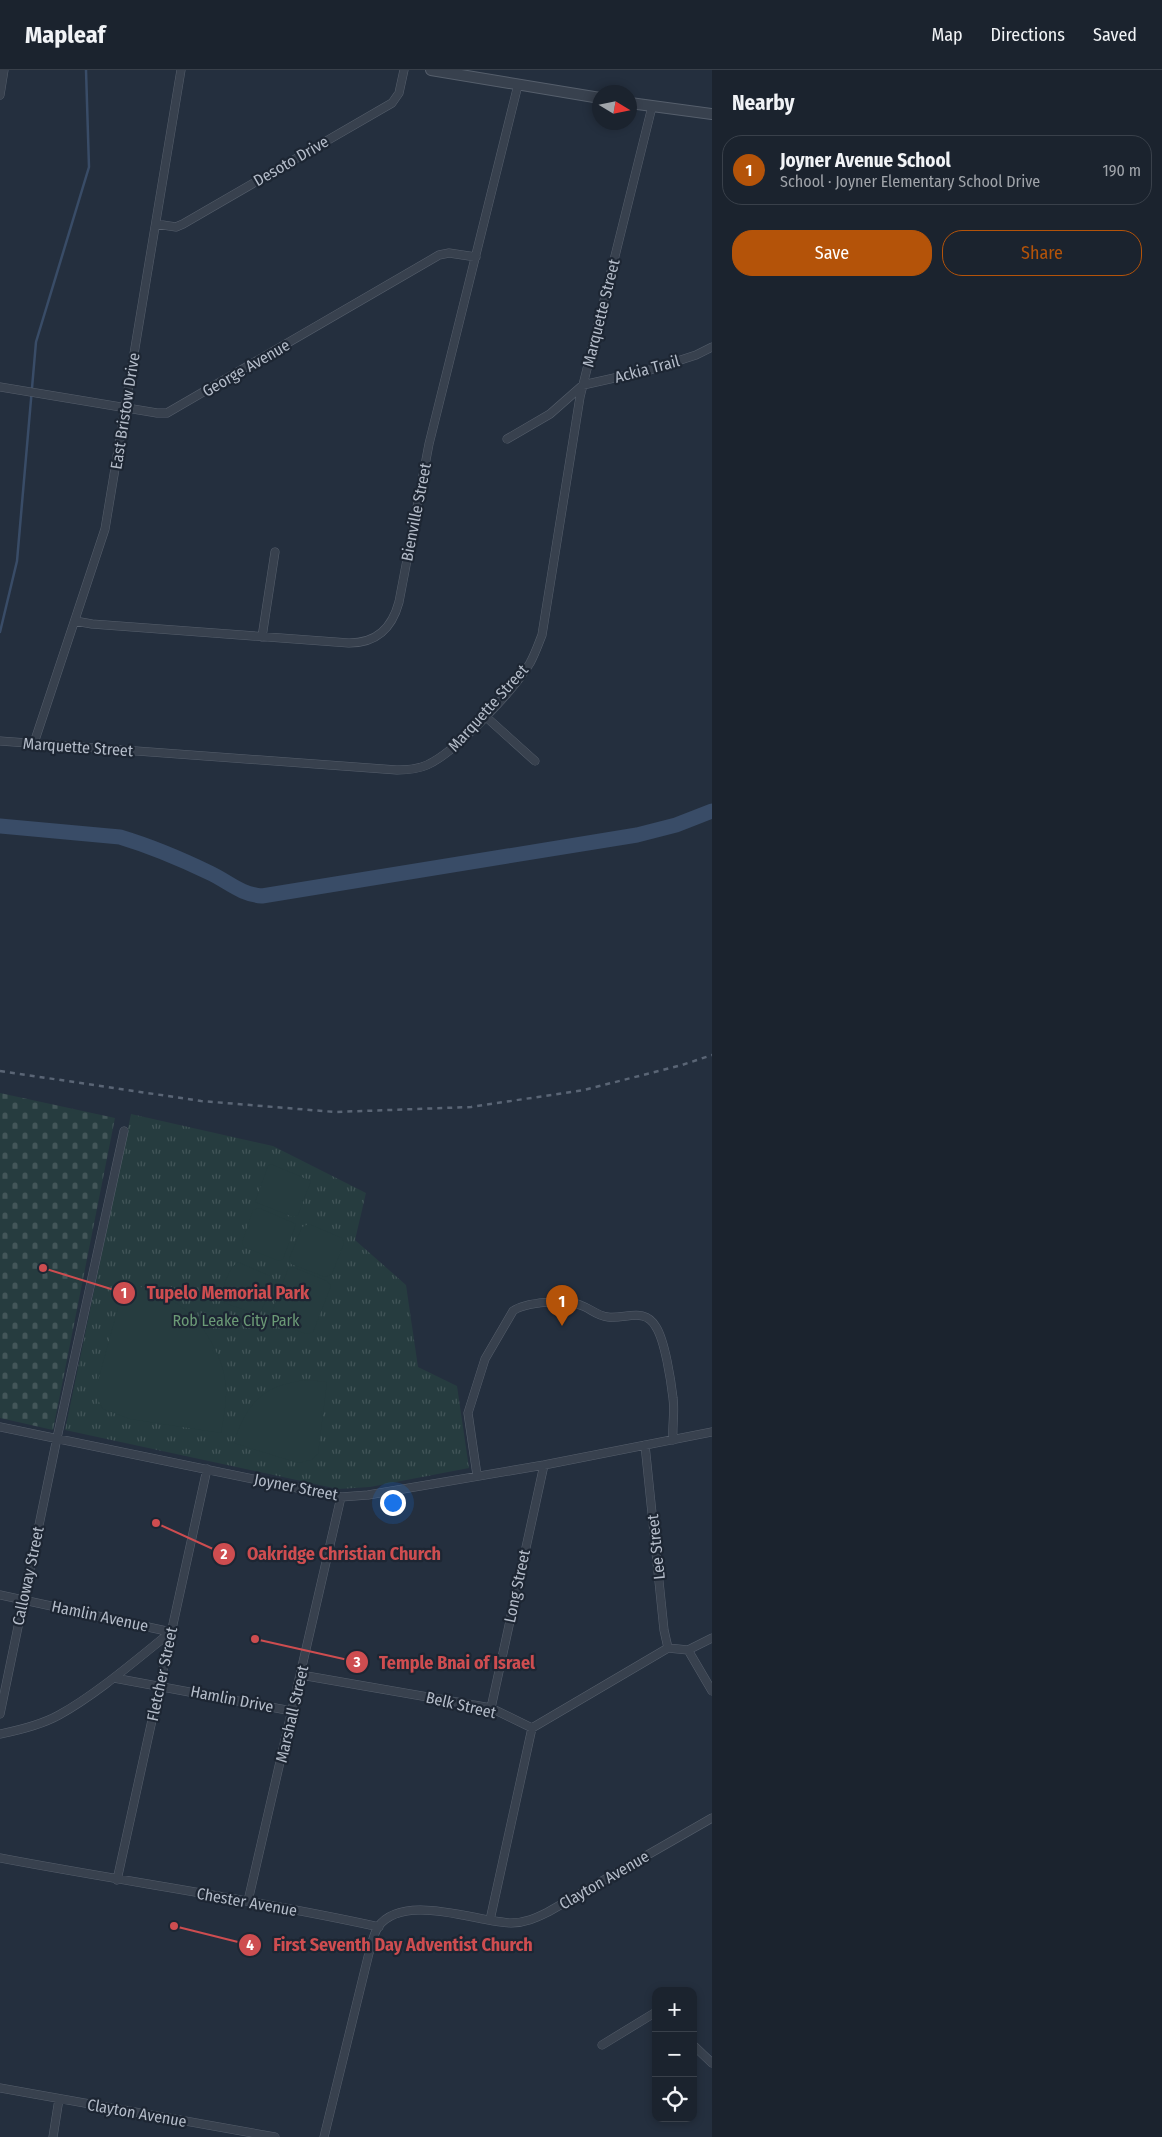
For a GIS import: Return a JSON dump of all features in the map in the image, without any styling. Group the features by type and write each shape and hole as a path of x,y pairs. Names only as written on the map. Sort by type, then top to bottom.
{"street":[{"path":"0,95 4,70"},
{"name":"East Bristow Drive","path":"34,743 105,529 181,70"},
{"name":"Desoto Drive","path":"156,224 176,226 183,224 392,103 399,93 404,70"},
{"path":"431,70 592,97"},
{"name":"Bienville Street","path":"75,621 92,624 359,643 366,642 382,633 392,620 399,602 429,444 518,85"},
{"path":"637,104 712,114"},
{"name":"Marquette Street","path":"0,741 384,770 407,770 426,766 446,754 485,716 523,672 534,655 542,635 583,385 652,107"},
{"name":"George Avenue","path":"0,387 160,414 167,413 439,255 449,253 476,257"},
{"name":"Ackia Trail","path":"507,439 550,414 583,385 650,370 690,357 712,347"},
{"path":"262,637 275,552"},
{"path":"485,716 534,761"},
{"name":"Calloway Street","path":"0,1714 57,1438 124,1131"},
{"path":"477,1475 468,1413 485,1359 514,1311 520,1306 566,1302 580,1304 598,1315 608,1318 639,1315 648,1318 656,1325 673,1398 673,1440"},
{"name":"Joyner Street","path":"0,1427 341,1497 368,1495 544,1465 712,1432"},
{"name":"Lee Street","path":"645,1445 664,1630 668,1648"},
{"name":"Long Street","path":"491,1708 544,1465"},
{"name":"Fletcher Street","path":"117,1880 207,1469"},
{"name":"Marshall Street","path":"248,1901 341,1497"},
{"name":"Hamlin Avenue","path":"0,1595 171,1632"},
{"path":"0,1734 26,1728 59,1716 114,1678 171,1632"},
{"path":"324,2137 369,1953 379,1927 390,1917 410,1910 490,1920 532,1728 668,1648 688,1650 712,1638"},
{"path":"688,1650 712,1691"},
{"name":"Belk Street","path":"301,1675 491,1708 532,1728"},
{"name":"Hamlin Drive","path":"114,1678 160,1685 292,1711"},
{"name":"Clayton Avenue","path":"490,1920 520,1922 539,1917 712,1818"},
{"name":"Chester Avenue","path":"0,1858 117,1880 248,1901 379,1927"},
{"path":"602,2045 652,2014"},
{"path":"697,2049 712,2063"},
{"name":"Clayton Avenue","path":"0,2088 274,2137"},
{"path":"53,2137 59,2100"}],"green space":[{"path":"0,1093 115,1118 53,1430 0,1418"},
{"name":"Rob Leake City Park","path":"131,1114 273,1146 366,1193 355,1240 406,1285 418,1367 457,1386 469,1468 370,1487 338,1489 65,1430"},
{"path":"271,1164 311,1181 298,1215 293,1217 255,1202 268,1166"},
{"path":"259,1208 296,1224 283,1259 279,1261 244,1247 242,1243 253,1210"},
{"path":"309,1224 342,1238 344,1243 332,1274 325,1277 291,1264 289,1259 302,1227"},
{"path":"238,1262 270,1276 273,1281 261,1312 256,1314 222,1302 222,1292 226,1280 231,1269"},
{"path":"293,1267 327,1281 331,1286 313,1332 307,1334 274,1323 270,1317 288,1269"},
{"path":"125,1282 155,1292 179,1305 190,1314 208,1336 220,1361 226,1386 221,1433 130,1419 103,1409 98,1400 98,1381"},
{"path":"308,1380 327,1382 318,1454 311,1460 298,1463 234,1443 245,1416 259,1398 280,1386"}],"waterway":[{"path":"0,632 17,561 36,342 89,167 86,70"},
{"path":"0,826 120,837 188,863 217,876 247,893 262,896 637,835 676,825 712,811"}],"railway":[{"path":"0,1071 201,1101 335,1112 471,1107 584,1090 682,1065 712,1055"}],"place":[{"name":"Tupelo Memorial Park","path":"43,1268"},
{"name":"Joyner Avenue School","path":"562,1326"},
{"name":"Oakridge Christian Church","path":"156,1523"},
{"name":"Temple Bnai of Israel","path":"255,1639"},
{"name":"First Seventh Day Adventist Church","path":"174,1926"}]}
